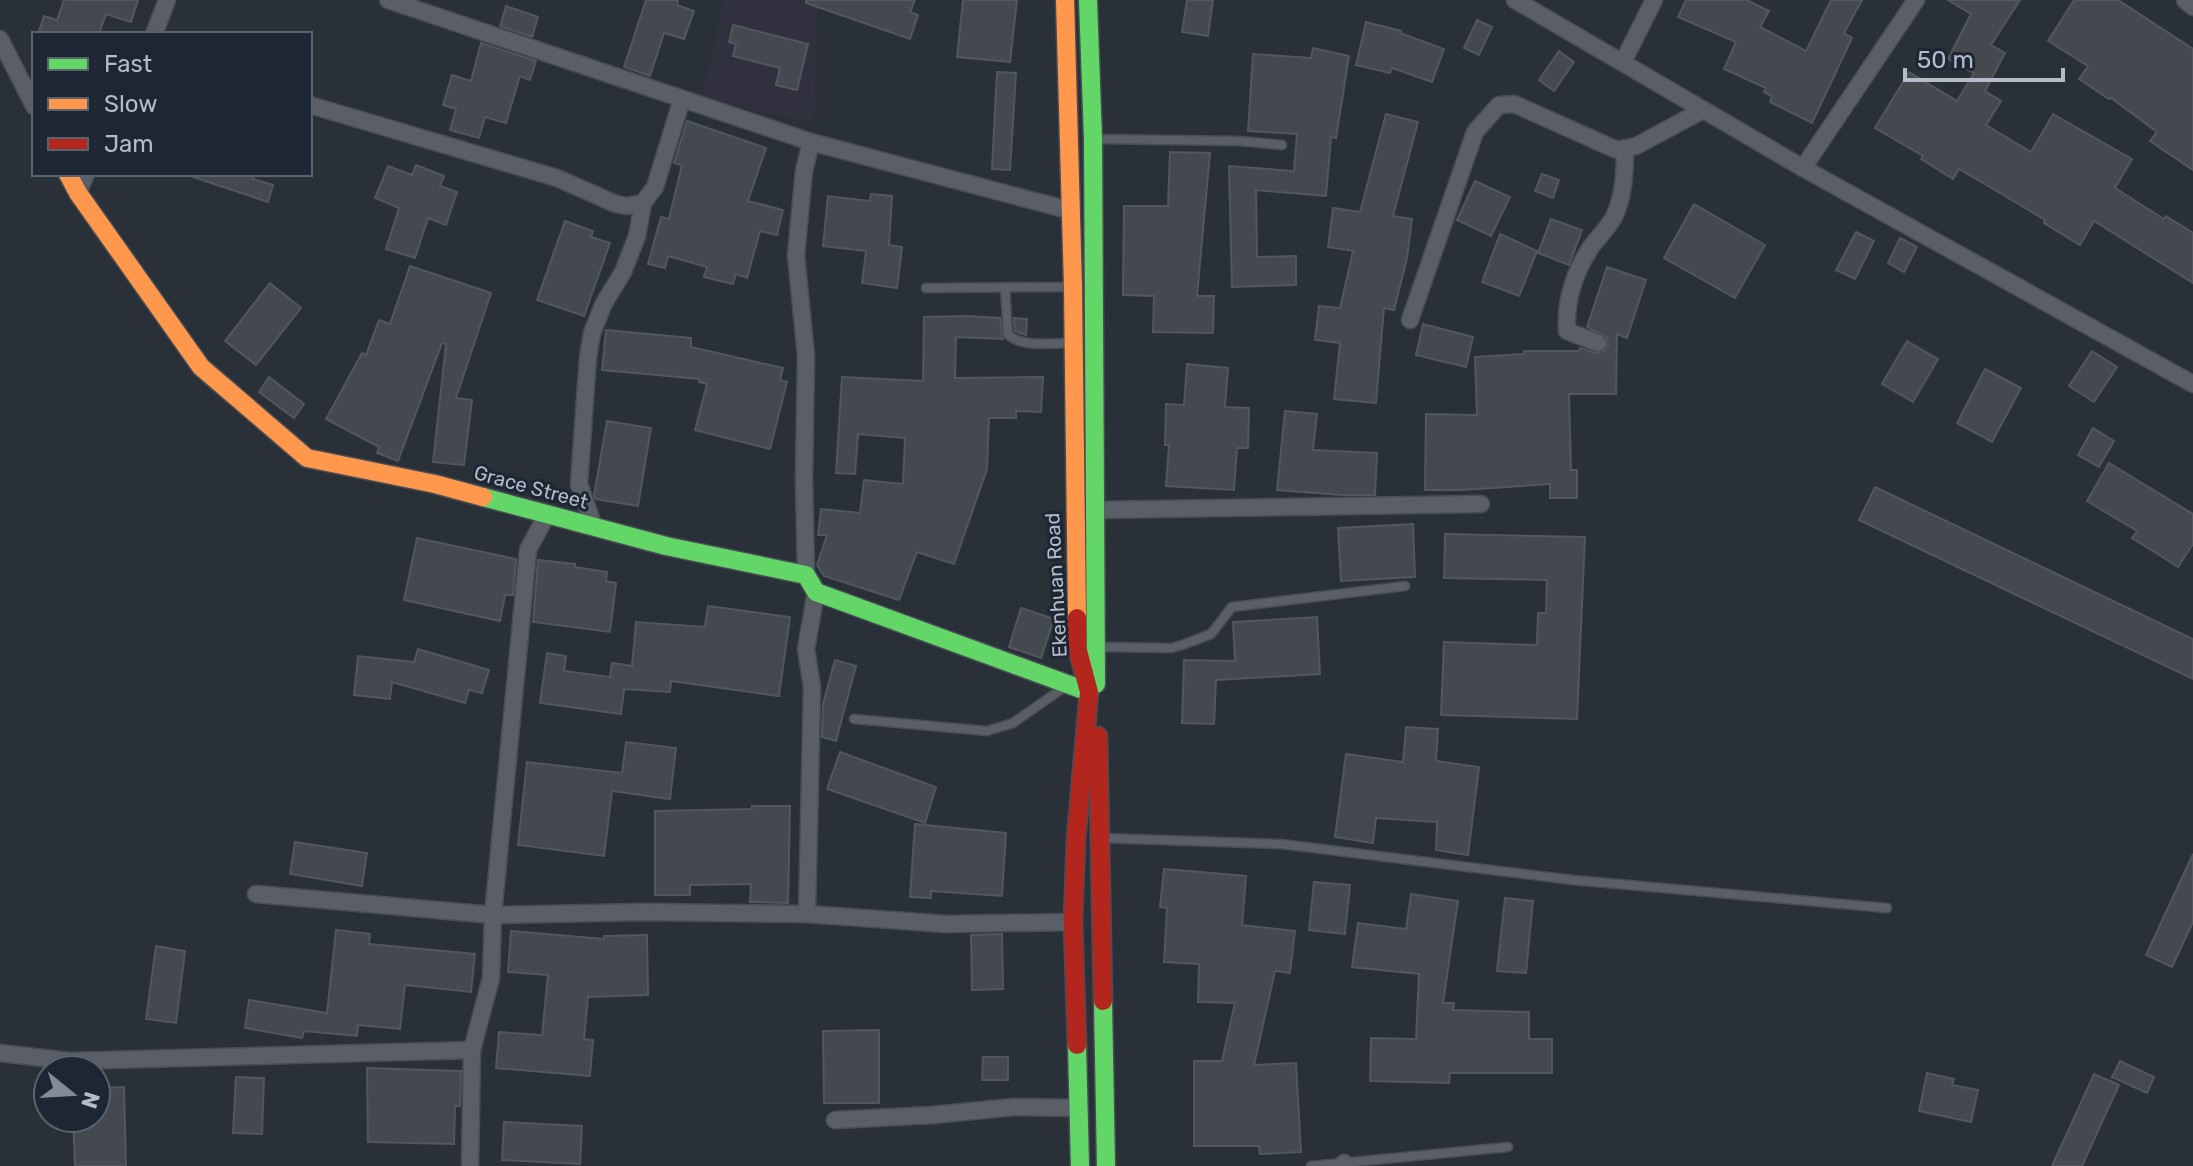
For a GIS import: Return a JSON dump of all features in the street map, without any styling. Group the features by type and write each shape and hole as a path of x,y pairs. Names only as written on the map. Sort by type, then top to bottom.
{"main road":[{"name":"Ekenhuan Road","path":"1065,0 1072,211 1077,647 1089,692 1076,839 1073,922 1080,1166"},
{"name":"Ekenhuan Road","path":"1088,0 1093,139 1096,647 1106,1166"},
{"name":"Grace Street","path":"69,176 201,367 307,458 435,484 666,546 806,575"},
{"path":"806,575 816,592 1089,692"}],"street":[{"path":"155,32 167,0"},
{"path":"388,0 811,142 1072,211"},
{"path":"1515,0 1803,168 2193,384"},
{"path":"1623,62 1654,0"},
{"path":"1803,168 1916,0"},
{"path":"2185,0 2193,7"},
{"path":"0,39 32,102"},
{"path":"594,527 579,484 592,333 604,303 623,272 637,236 643,203 655,187 682,99"},
{"path":"1410,320 1475,132 1499,105 1514,104 1617,150 1636,146 1703,110"},
{"path":"312,106 557,178 616,204 627,206 643,203"},
{"path":"806,575 806,356 796,255 804,171 811,142"},
{"path":"1598,343 1567,331 1566,318 1573,279 1616,209 1625,174 1625,148"},
{"path":"78,193 85,176"},
{"path":"1095,510 1481,504"},
{"path":"470,1166 472,1050 491,978 493,915 528,550 547,514"},
{"path":"807,914 812,687 806,649 816,592"},
{"path":"256,894 493,915 643,912 807,914 947,924 1073,922"},
{"path":"0,1053 69,1061 472,1050"},
{"path":"835,1120 1014,1107 1079,1108"}],"lane":[{"path":"1093,139 1239,141 1282,145"},
{"path":"926,288 1073,287"},
{"path":"1005,288 1008,334 1011,338 1020,342 1073,343"},
{"path":"1096,647 1172,648 1211,634 1232,607 1405,586"},
{"path":"854,719 987,731 1013,723 1067,686"},
{"path":"1101,838 1281,844 1573,880 1887,908"},
{"path":"1311,1166 1508,1147"}],"shaded area":[{"path":"724,0 818,0 814,123 702,99"}],"building":[{"path":"64,0 138,0 131,22 106,14 100,32 39,32 44,16 57,20"},
{"path":"646,0 678,0 677,5 694,11 684,39 664,33 650,76 624,67"},
{"path":"806,0 915,0 910,12 918,15 910,39 806,3"},
{"path":"963,0 1017,0 1010,62 957,57"},
{"path":"1187,0 1213,0 1208,36 1182,32"},
{"path":"1686,0 1747,0 1769,11 1760,27 1806,51 1831,0 1862,0 1844,33 1852,38 1812,123 1770,102 1772,96 1764,92 1766,88 1724,69 1736,42 1678,17"},
{"path":"1948,0 2020,0 1991,45 2005,53 1985,91 2001,101 1986,125 2031,152 2053,114 2132,159 2115,188 2193,233 2193,283 2094,221 2080,245 2044,223 2045,220 1959,169 1953,179 1921,159 1923,156 1875,128 1909,72 1957,101 1974,73 1948,59 1971,14"},
{"path":"2074,0 2118,0 2193,49 2193,170 2150,141 2157,132 2079,79 2088,66 2048,41"},
{"path":"506,6 538,17 532,37 500,26"},
{"path":"1477,20 1492,27 1479,55 1464,48"},
{"path":"1366,22 1401,31 1444,49 1432,82 1392,68 1390,73 1356,65"},
{"path":"733,25 808,44 797,90 776,85 780,68 733,56 736,44 729,42"},
{"path":"481,43 536,61 530,80 520,76 506,123 485,117 479,138 450,130 456,109 443,105 452,75 471,81"},
{"path":"1313,48 1349,56 1336,138 1331,137 1326,196 1256,190 1257,257 1296,256 1296,285 1232,287 1229,166 1294,171 1297,134 1248,131 1253,54 1311,58"},
{"path":"1559,51 1574,62 1554,91 1539,80"},
{"path":"997,72 1016,73 1010,170 992,169"},
{"path":"1386,114 1418,122 1393,216 1412,219 1407,258 1394,310 1384,308 1376,403 1334,399 1340,343 1315,340 1319,306 1340,308 1353,251 1328,247 1333,208 1360,212"},
{"path":"687,121 766,148 748,201 783,210 777,235 760,231 747,278 736,274 733,284 704,277 707,267 668,256 665,268 648,264 661,217 669,219 682,165 674,163"},
{"path":"1170,152 1210,153 1197,296 1214,296 1213,333 1153,332 1154,296 1123,295 1124,206 1168,206"},
{"path":"416,165 444,176 440,186 457,192 446,225 428,218 415,258 386,249 399,208 375,198 388,166 412,175"},
{"path":"1542,174 1559,180 1553,198 1535,191"},
{"path":"254,176 253,179 273,185 268,202 193,177"},
{"path":"1475,181 1510,197 1491,236 1457,220"},
{"path":"871,194 892,196 889,245 902,247 897,288 862,283 866,251 823,246 828,196 870,201"},
{"path":"1694,204 1765,245 1735,298 1664,258"},
{"path":"1551,219 1582,230 1569,265 1538,253"},
{"path":"565,221 593,231 591,237 610,243 584,316 537,300"},
{"path":"1856,232 1874,241 1855,279 1836,270"},
{"path":"1500,234 1537,251 1519,296 1482,282"},
{"path":"1900,238 1917,247 1904,272 1888,263"},
{"path":"410,266 491,293 456,398 472,400 464,465 433,462 446,344 442,343 398,461 377,453 379,447 326,419 362,353 366,355 379,320 390,324"},
{"path":"1607,267 1646,280 1627,338 1617,334 1616,394 1569,394 1571,470 1577,470 1577,498 1550,498 1550,484 1425,490 1426,414 1477,415 1475,357 1524,354 1524,351 1579,351 1580,348 1595,353 1605,351 1607,337 1587,327"},
{"path":"270,283 301,308 256,365 225,341"},
{"path":"924,317 1000,318 1003,339 956,337 955,378 1043,377 1041,412 1016,411 1016,418 989,418 987,469 954,564 917,552 899,600 824,576 817,565 827,535 818,535 821,509 860,513 864,480 903,484 905,438 858,434 855,474 836,473 842,377 923,381"},
{"path":"1014,318 1027,319 1026,335 1015,331"},
{"path":"1423,324 1473,337 1466,367 1416,355"},
{"path":"606,330 691,338 691,347 783,368 780,380 787,382 770,449 695,430 707,384 699,382 700,379 602,370"},
{"path":"1907,341 1938,359 1913,402 1882,384"},
{"path":"2092,351 2117,367 2094,402 2069,386"},
{"path":"1187,364 1228,368 1225,407 1249,408 1248,448 1237,448 1234,490 1166,486 1169,445 1165,445 1166,404 1184,405"},
{"path":"1985,369 2021,388 1992,442 1957,423"},
{"path":"269,377 304,404 294,418 259,392"},
{"path":"1285,411 1317,414 1313,450 1377,453 1375,495 1277,490"},
{"path":"607,421 651,428 638,506 596,499 594,495"},
{"path":"2093,428 2114,441 2099,467 2078,455"},
{"path":"2109,463 2193,514 2193,544 2178,567 2132,538 2137,531 2087,501"},
{"path":"1875,487 2193,639 2193,679 1859,520"},
{"path":"1413,524 1415,577 1341,581 1338,528"},
{"path":"1445,534 1585,537 1577,719 1441,715 1444,642 1537,645 1538,613 1546,613 1547,580 1444,578"},
{"path":"417,538 516,559 513,595 505,595 500,621 404,600"},
{"path":"538,560 607,572 606,581 616,583 610,632 533,622"},
{"path":"708,606 790,617 779,696 671,681 670,692 624,689 621,714 540,703 547,653 566,656 564,671 610,677 612,663 632,666 636,622 705,627"},
{"path":"1021,608 1054,619 1041,658 1009,647"},
{"path":"1317,617 1320,674 1216,680 1214,724 1182,723 1184,660 1235,661 1233,622"},
{"path":"418,649 489,670 482,693 469,690 465,703 392,682 390,699 354,695 358,656 414,662"},
{"path":"835,660 856,666 836,741 822,737 823,704"},
{"path":"1406,727 1438,729 1436,761 1479,767 1468,855 1436,850 1437,822 1376,818 1373,843 1335,837 1346,754 1403,762"},
{"path":"626,742 676,748 670,799 612,791 604,856 518,845 527,762 622,773"},
{"path":"840,752 936,787 925,823 827,789"},
{"path":"752,806 790,806 788,903 750,902 751,884 690,885 690,895 655,895 655,811 752,809"},
{"path":"915,824 1006,833 1002,896 931,891 931,898 910,897"},
{"path":"295,842 367,853 362,886 290,874"},
{"path":"2193,854 2193,922 2172,967 2146,955"},
{"path":"1164,869 1246,876 1242,925 1295,931 1290,973 1275,971 1254,1065 1296,1063 1301,1152 1260,1154 1259,1146 1194,1146 1194,1061 1222,1061 1235,1003 1198,1002 1199,964 1164,962 1167,908 1160,907"},
{"path":"1314,882 1350,885 1345,934 1309,930"},
{"path":"1411,894 1458,901 1443,1003 1454,1003 1453,1010 1529,1012 1529,1039 1552,1039 1552,1073 1450,1073 1449,1083 1370,1081 1371,1038 1416,1039 1419,974 1352,967 1358,923 1406,929"},
{"path":"1505,898 1533,901 1526,973 1497,971"},
{"path":"336,930 370,934 369,944 475,954 471,992 405,985 400,1029 358,1025 357,1036 304,1031 302,1038 245,1028 249,1000 327,1013"},
{"path":"511,931 604,939 604,936 647,935 648,995 588,997 584,1039 593,1040 590,1076 496,1068 499,1032 542,1035 548,975 508,972"},
{"path":"1002,934 1003,989 972,990 971,935"},
{"path":"156,946 185,951 176,1023 146,1019"},
{"path":"879,1030 879,1103 824,1103 823,1031"},
{"path":"983,1057 1008,1057 1008,1080 982,1080"},
{"path":"2120,1061 2154,1077 2147,1093 2112,1077"},
{"path":"367,1068 461,1071 460,1106 455,1106 454,1144 368,1142"},
{"path":"1927,1073 1954,1079 1952,1085 1978,1090 1971,1122 1919,1111"},
{"path":"2094,1074 2119,1085 2082,1166 2052,1166"},
{"path":"236,1077 264,1078 262,1134 233,1133"},
{"path":"112,1087 124,1087 126,1166 75,1166 74,1134 112,1134"},
{"path":"504,1122 582,1126 580,1164 502,1160"}],"traffic: fast":[{"path":"1088,0 1093,139 1096,684"},
{"path":"483,497 666,546 806,575 816,592 1089,692"},
{"path":"1103,1001 1106,1166"},
{"path":"1077,1045 1080,1166"}],"traffic: slow":[{"path":"1065,0 1073,287 1077,618"},
{"path":"69,176 201,367 307,458 483,497"}],"traffic: jam":[{"path":"1077,618 1077,647 1089,692 1076,839 1073,922 1077,1045"},
{"path":"1098,736 1103,1001"}]}
